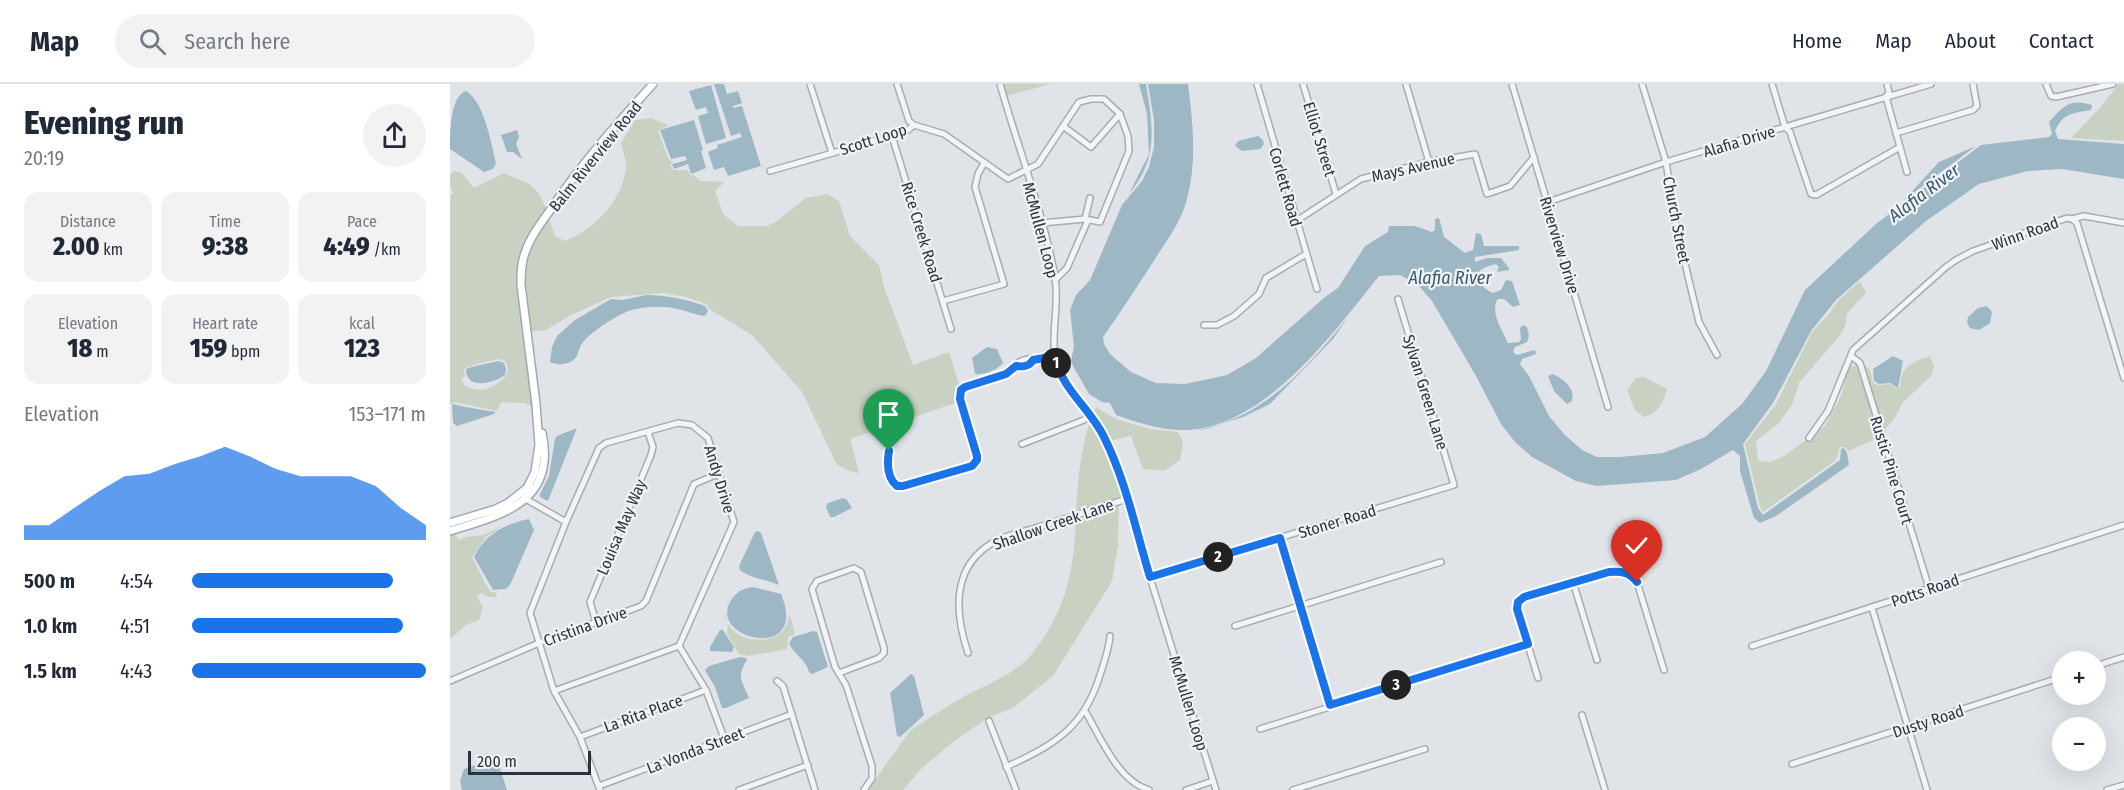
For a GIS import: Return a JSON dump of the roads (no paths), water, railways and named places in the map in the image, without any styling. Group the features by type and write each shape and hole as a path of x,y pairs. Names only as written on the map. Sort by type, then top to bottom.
{"main road":[{"name":"Balm Riverview Road","path":"523,497 540,474 545,453 520,285 525,250 551,208 597,147 653,84"},
{"path":"450,523 496,509 523,497"},
{"path":"450,531 502,514 523,497"}],"street":[{"name":"Scott Loop","path":"810,84 831,153"},
{"path":"897,84 909,121 914,125"},
{"path":"1000,84 1026,171 1038,164 1079,102 1104,99 1120,114 1127,129 1129,151 1100,222 1086,219 1042,223"},
{"name":"Corlett Road","path":"1257,84 1317,289"},
{"name":"Elliot Street","path":"1303,84 1336,194"},
{"path":"1406,84 1430,162"},
{"name":"Riverview Drive","path":"1512,84 1608,407"},
{"name":"Church Street","path":"1642,84 1666,162 1676,226 1700,322 1716,355"},
{"path":"1772,84 1785,127 1790,132 1811,194 1817,195 1900,147"},
{"path":"1887,84 1889,92 1886,97 1907,172"},
{"name":"Alafia Drive","path":"1548,202 1666,162 1931,84"},
{"path":"1896,133 1973,110 1977,106 1973,84"},
{"path":"2046,84 2051,96 2056,97 2113,84"},
{"path":"1063,126 1091,147 1120,114"},
{"name":"Scott Loop","path":"770,171 892,136 914,125"},
{"name":"McMullen Loop","path":"914,125 944,134 1008,179 1026,171 1042,223 1055,279 1057,294 1055,356 1063,381 1090,415 1109,446 1216,790"},
{"name":"Rice Creek Road","path":"892,136 951,329"},
{"name":"Mays Avenue","path":"1296,221 1361,179 1430,162 1475,154 1487,194 1510,186 1534,157"},
{"path":"943,301 1004,284 975,187 984,163"},
{"path":"1055,279 1067,268 1086,219 1090,198"},
{"path":"2073,219 2084,216 2124,223"},
{"name":"Winn Road","path":"1809,438 1828,411 1853,350 1956,260 1973,251 2067,218 2073,219 2077,224 2124,378"},
{"path":"1204,325 1217,325 1234,316 1259,294 1266,278 1306,254"},
{"name":"Sylvan Green Lane","path":"1398,299 1454,485"},
{"path":"889,451 887,461 890,477 897,486 972,466 977,456 960,399 961,390 1006,374 1016,366 1018,361 1025,362 1055,356"},
{"name":"Rustic Pine Court","path":"1851,356 1860,363 1929,588"},
{"path":"1022,444 1084,420 1090,415"},
{"name":"Andy Drive","path":"600,788 580,737 554,691 530,613 566,522 599,448 606,443 678,423 692,425 708,438 734,522 679,646"},
{"name":"Louisa May Way","path":"596,622 590,602 651,455 653,447 648,432"},
{"name":"Cristina Drive","path":"450,681 539,643 641,606 646,601 694,484 718,474"},
{"name":"Stoner Road","path":"1150,577 1454,485"},
{"path":"523,497 566,522"},
{"name":"Shallow Creek Lane","path":"968,653 958,617 959,588 969,565 983,549 1003,538 1127,498"},
{"name":"Potts Road","path":"1927,790 1872,608 2124,525"},
{"path":"1280,538 1330,705"},
{"path":"1234,626 1441,562"},
{"path":"838,673 879,658 884,653 861,572 854,568 817,581 812,589 838,673 846,685 872,766 872,778 864,790"},
{"path":"1538,678 1517,609 1518,602 1524,597 1573,582 1609,572 1622,571 1632,576 1637,582 1664,670"},
{"path":"1573,582 1597,660"},
{"path":"1752,646 1872,608"},
{"path":"1006,767 1042,751 1062,736 1085,711 1099,680 1110,636"},
{"path":"1260,729 1528,644"},
{"path":"554,691 679,646 706,690 724,738"},
{"path":"2106,663 2124,657"},
{"name":"Dusty Road","path":"1792,764 2052,680"},
{"path":"777,681 783,686 815,790"},
{"name":"La Rita Place","path":"580,737 706,690"},
{"path":"1085,711 1120,769 1139,787 1149,790"},
{"name":"La Vonda Street","path":"600,788 724,738 792,714"},
{"path":"1582,715 1605,790"},
{"path":"989,721 1016,790"},
{"path":"1293,790 1425,749"},
{"path":"740,790 808,765"},
{"path":"1186,790 1214,782"},
{"path":"2107,790 2124,785"}],"water":[{"path":"714,84 724,84 727,94 738,91 742,103 733,108 742,106 761,166 728,176 724,167 714,170 708,152 718,148 717,145 742,137 740,133 731,136"},
{"path":"1139,84 1146,84 1151,114 1151,142 1149,155 1145,168 1129,194 1149,154 1147,114"},
{"name":"Alafia River","path":"1148,84 1188,84 1193,127 1193,156 1190,185 1180,218 1103,337 1110,354 1131,372 1156,383 1185,384 1227,375 1256,358 1338,288 1365,246 1388,232 1389,226 1415,226 1432,232 1435,230 1435,219 1439,218 1444,237 1465,253 1473,250 1476,233 1481,234 1484,246 1519,246 1519,250 1475,257 1475,262 1487,258 1501,258 1509,268 1509,270 1497,272 1499,267 1496,264 1486,267 1479,271 1481,282 1493,293 1501,290 1506,280 1512,281 1520,305 1513,307 1504,299 1498,299 1495,310 1500,327 1508,343 1519,342 1520,328 1523,325 1527,327 1529,336 1527,342 1515,347 1513,352 1517,355 1535,350 1536,354 1522,359 1520,364 1529,376 1549,416 1582,450 1597,457 1663,453 1705,437 1742,404 1766,371 1805,290 1876,224 1981,145 2049,137 2052,134 2049,122 2059,112 2072,103 2084,103 2092,105 2091,110 2065,117 2055,131 2058,139 2124,144 2124,179 2062,169 2028,171 1979,184 1926,221 1836,300 1811,331 1773,403 1743,444 1758,508 1763,515 1840,460 1841,449 1844,448 1847,453 1849,465 1776,516 1760,523 1754,518 1740,471 1740,456 1733,450 1701,469 1676,480 1597,486 1576,481 1532,457 1515,442 1501,424 1432,301 1419,286 1400,275 1379,276 1340,325 1292,376 1266,398 1238,415 1209,427 1178,430 1154,427 1116,415 1110,403 1102,402 1089,394 1073,366 1071,360 1074,347 1070,310 1076,295 1090,280 1122,205 1142,181 1149,167 1154,147 1154,120"},
{"path":"711,85 726,138 706,144 698,116 708,113 706,107 696,110 689,91"},
{"path":"466,91 478,104 482,113 496,163 493,169 484,172 450,149 454,108 461,94"},
{"path":"694,120 706,168 691,174 688,164 674,169 672,164 687,160 685,156 671,159 660,130"},
{"path":"517,130 519,137 516,144 522,159 513,152 507,152 501,135"},
{"path":"1258,136 1264,144 1260,149 1242,151 1235,146 1238,141"},
{"path":"1976,146 1904,200 1939,162"},
{"path":"646,295 683,299 705,306 708,311 705,316 663,307 632,310 593,332 581,345 574,360 561,364 550,362 552,347 557,336 575,320 611,299 623,300"},
{"path":"1987,306 1992,312 1990,323 1979,330 1970,328 1967,323 1968,317 1978,308"},
{"path":"1348,317 1333,339 1270,404 1243,417 1206,429 1196,430 1220,424 1263,403 1300,372"},
{"path":"987,347 997,349 1003,363 990,372 975,374 972,358"},
{"path":"1893,356 1903,361 1898,388 1890,383 1879,384 1874,381 1873,369"},
{"path":"499,361 504,363 506,369 505,375 500,378 475,383 467,376 466,369"},
{"path":"1553,374 1565,381 1572,392 1572,401 1567,404 1554,391 1548,376"},
{"path":"452,405 495,412 457,426 453,423"},
{"path":"577,428 548,501 540,497 540,494 549,476 555,439"},
{"path":"843,498 852,508 830,517 826,507 828,503"},
{"path":"529,519 534,530 510,585 506,589 493,590 474,557 484,542 497,531"},
{"path":"755,532 761,533 779,585 740,570 739,566"},
{"path":"753,587 781,594 786,615 782,629 772,637 758,638 745,635 733,627 727,616 734,596 742,590"},
{"path":"720,630 723,630 734,647 732,652 710,651"},
{"path":"817,632 828,667 812,674 789,643 793,637"},
{"path":"740,657 747,660 741,675 749,698 722,708 715,687 705,670 709,666"},
{"path":"911,674 914,676 924,715 900,737 897,736 890,693"},
{"path":"491,760 498,762 507,790 462,790 460,781 464,769"}],"waterway":[{"path":"529,380 531,396"},
{"path":"531,401 534,427"}]}
